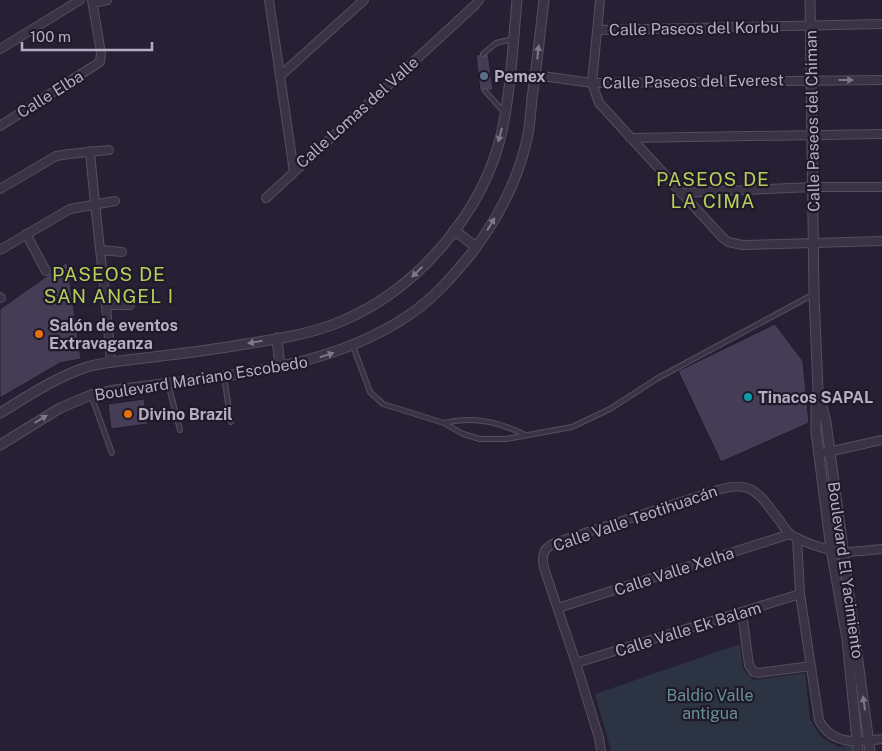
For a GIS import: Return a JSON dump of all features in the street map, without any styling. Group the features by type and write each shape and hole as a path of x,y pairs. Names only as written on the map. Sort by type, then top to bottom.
{"street":[{"path":"0,49 80,0"},
{"path":"92,1 107,0"},
{"name":"Calle Lomas del Valle","path":"268,0 294,172"},
{"path":"280,76 364,0"},
{"name":"Calle Lomas del Valle","path":"294,172 468,12 478,0"},
{"name":"Boulevard Mariano Escobedo","path":"0,413 69,374 88,367 111,362 218,348 308,332 342,321 394,293 418,273 454,230 469,209 486,177 501,133 505,113 510,84 517,0"},
{"name":"Boulevard Mariano Escobedo","path":"0,445 60,408 91,395 280,367 313,359 353,346 383,332 411,314 436,293 476,247 507,196 527,139 544,0"},
{"path":"600,0 592,83 599,103 728,242 743,244 882,241"},
{"name":"Calle Paseos del Chiman","path":"810,0 813,243"},
{"name":"Calle Elba","path":"0,126 100,62 101,53 92,1"},
{"name":"Calle Paseos del Korbu","path":"597,30 882,24"},
{"name":"Calle Paseos del Everest","path":"535,76 592,83 882,80"},
{"path":"630,138 882,134"},
{"path":"0,189 56,156 109,150"},
{"path":"90,151 94,205 107,305 111,362"},
{"path":"266,198 294,172"},
{"path":"681,193 813,187 882,187"},
{"path":"1,247 70,209 115,201"},
{"path":"454,230 476,247"},
{"path":"26,234 46,270"},
{"name":"Boulevard El Yacimiento","path":"813,243 818,390 816,418 818,454 831,550 847,639 857,746"},
{"path":"100,250 122,252"},
{"path":"107,305 130,305"},
{"path":"277,338 280,367"},
{"name":"Boulevard El Yacimiento","path":"818,390 826,422 870,751"},
{"path":"818,454 882,440"},
{"name":"Calle Valle Teotihuacán","path":"601,751 599,738 576,663 542,561 547,547 557,542 738,485 746,486 763,500 793,536"},
{"path":"882,549 843,552 831,550 793,536 817,710 822,727 836,739 857,746 869,740 882,738"},
{"name":"Calle Valle Xelha","path":"558,608 793,536"},
{"name":"Calle Valle Ek Balam","path":"576,663 800,594"},
{"path":"742,612 749,665 754,672 758,674 811,666"}],"lane":[{"path":"483,54 496,43 513,39"},
{"path":"485,91 505,113"},
{"path":"353,346 370,392 383,404 444,423 463,434 480,439 506,439 572,427 610,409 658,378 814,294"},
{"path":"224,375 231,422"},
{"path":"168,383 180,430"},
{"path":"91,395 112,453"},
{"path":"444,423 459,419 480,421 508,426 525,436"}],"green space":[{"name":"Baldio Valle antigua","path":"740,644 743,669 754,680 805,673 810,719 821,737 839,747 852,745 853,751 611,751 595,694"}],"building":[{"name":"Pemex","path":"488,53 493,90 480,91 476,55"},
{"name":"Salón de eventos Extravaganza","path":"67,262 81,359 60,363 0,398 0,309"},
{"name":"Tinacos SAPAL","path":"775,324 803,361 809,423 721,462 678,371"},
{"name":"Divino Brazil","path":"144,399 148,424 111,429 108,404"}],"place":[{"name":"Pemex","path":"484,76"},
{"name":"Salón de eventos Extravaganza","path":"39,334"},
{"name":"Tinacos SAPAL","path":"748,397"},
{"name":"Divino Brazil","path":"128,414"}],"district":[{"name":"PASEOS DE LA CIMA","path":"713,190"},
{"name":"PASEOS DE SAN ANGEL I","path":"109,285"}]}
